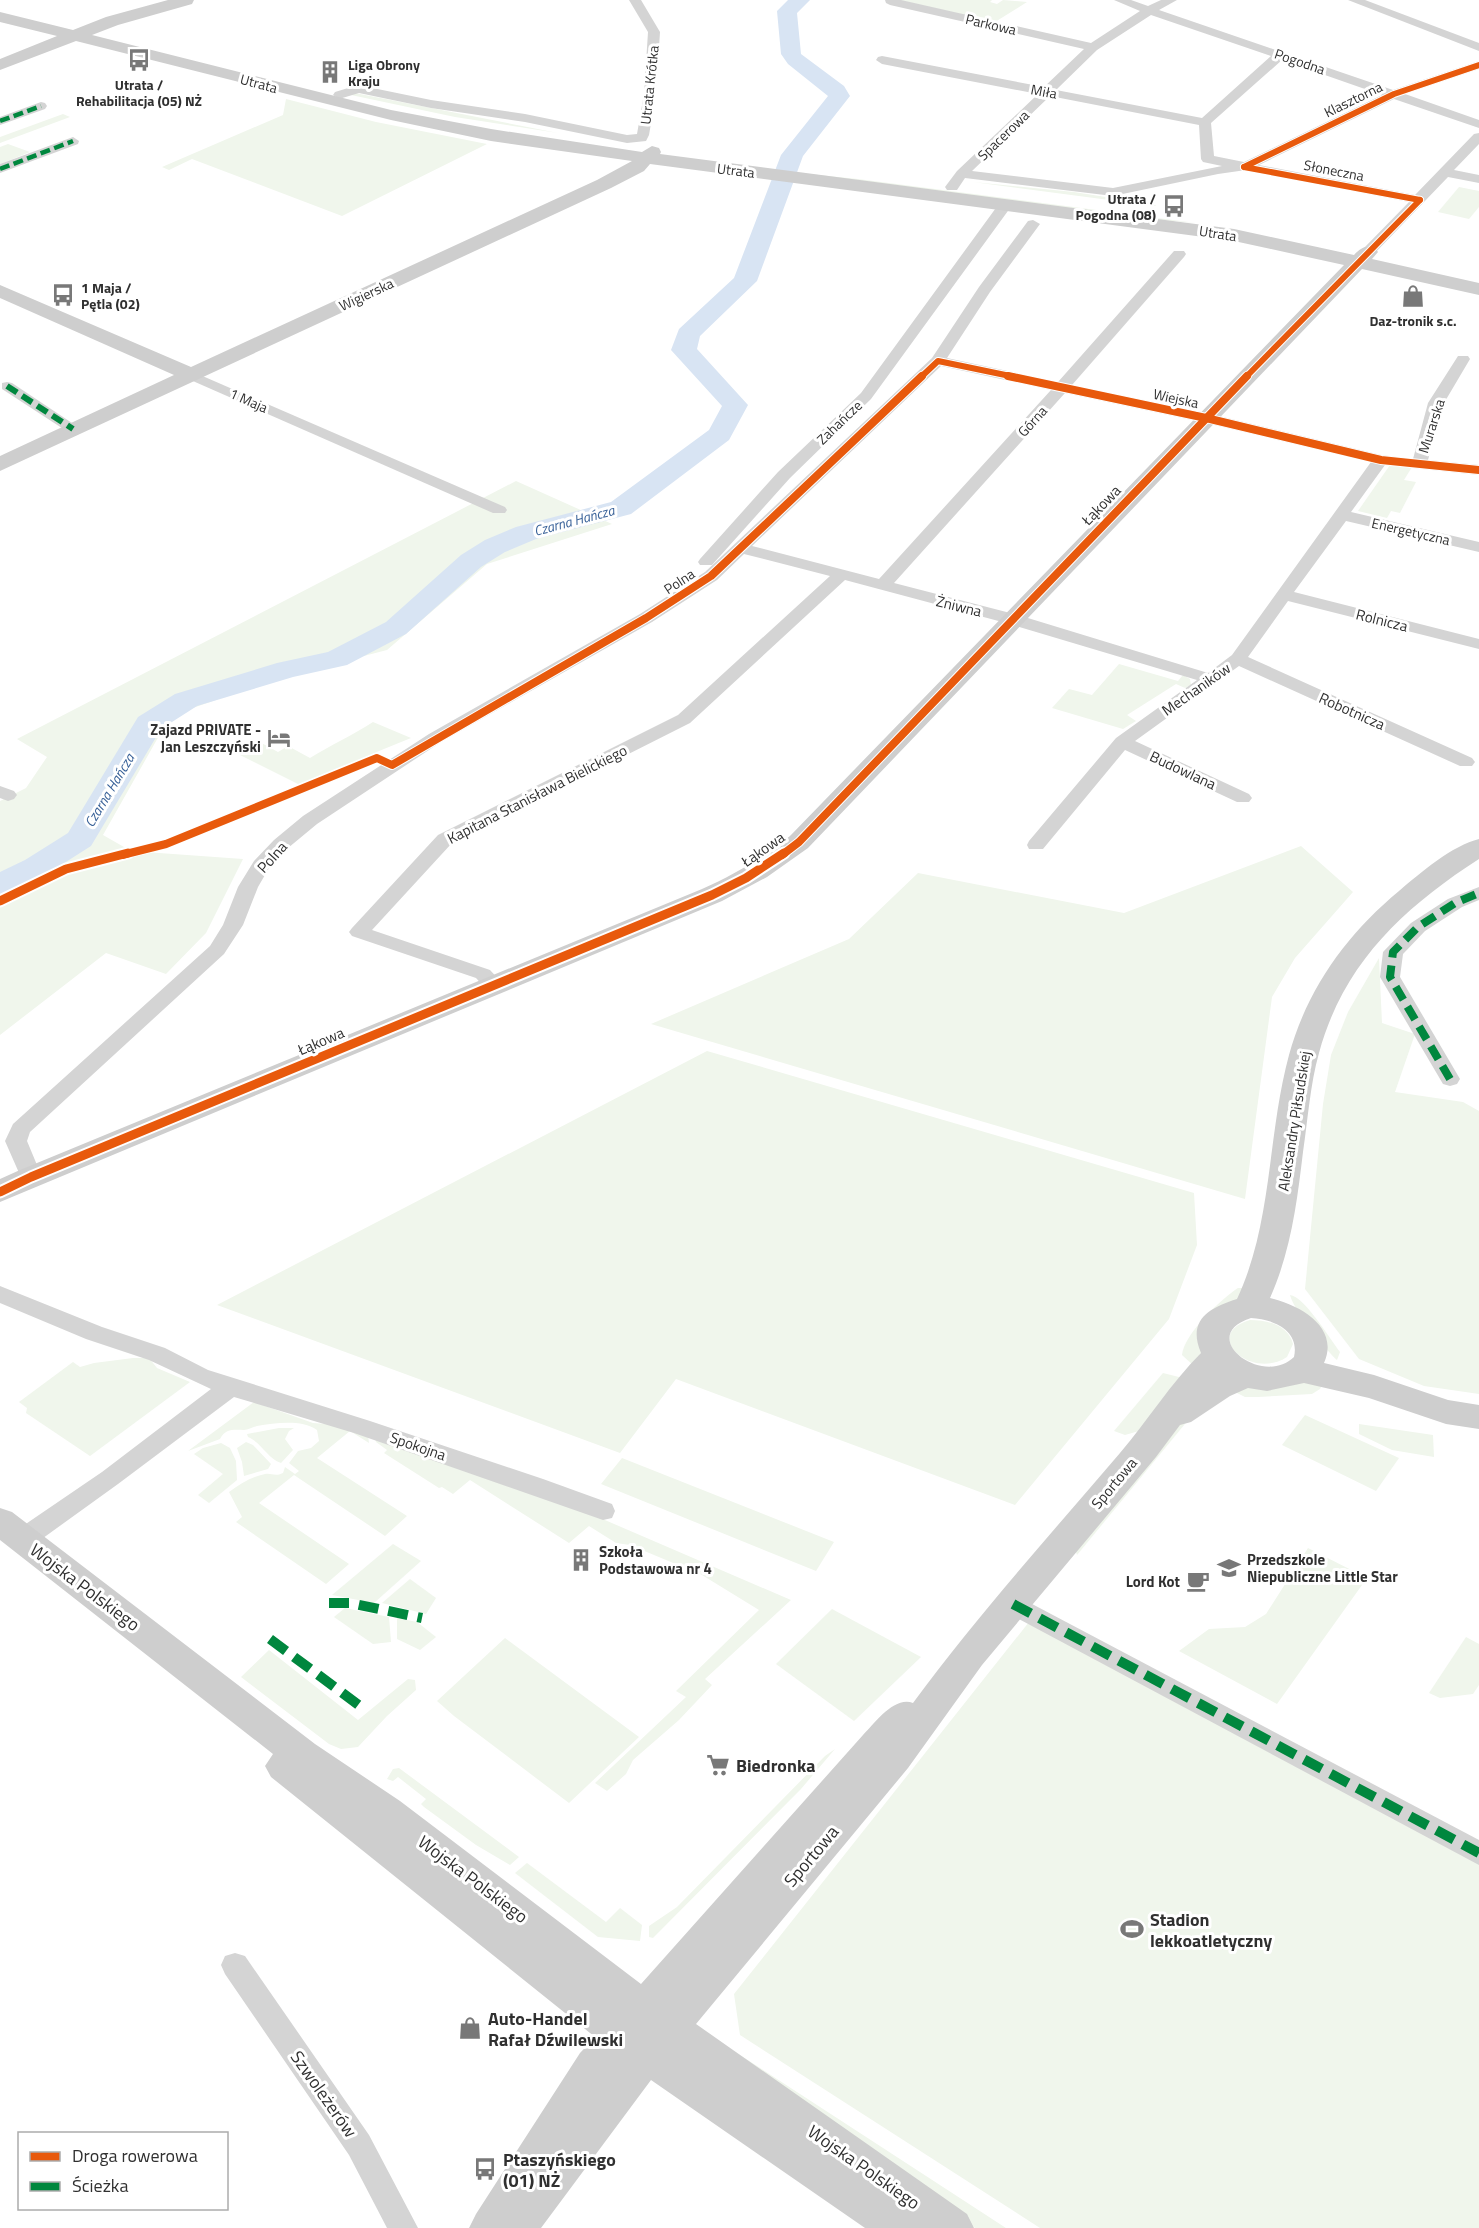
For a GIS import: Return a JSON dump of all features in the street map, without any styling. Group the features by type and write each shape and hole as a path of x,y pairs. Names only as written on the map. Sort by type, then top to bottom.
{"street":[{"path":"0,64 112,21 186,0"},
{"name":"Utrata Krótka","path":"635,0 654,32 650,94 644,135 647,149"},
{"name":"Pogodna","path":"1120,0 1479,124"},
{"name":"Spacerowa","path":"957,181 1093,47 1151,9 1171,0"},
{"path":"1354,0 1479,47"},
{"name":"Parkowa","path":"890,1 1093,47"},
{"name":"Utrata","path":"0,10 390,115 491,135 647,149"},
{"name":"Utrata","path":"0,16 82,33 339,95 449,118 572,132 647,149 769,169 1234,235 1479,278"},
{"path":"1205,122 1280,55"},
{"name":"Miła","path":"882,60 1205,122"},
{"name":"Klasztorna","path":"957,181 1113,192 1218,170 1244,167 1394,94 1479,65"},
{"path":"0,121 41,106"},
{"name":"Słoneczna","path":"1205,122 1208,159 1420,200"},
{"path":"1363,257 1479,137"},
{"path":"0,169 73,141"},
{"name":"Wigierska","path":"0,464 604,184 637,167 647,149"},
{"path":"1445,172 1479,179"},
{"name":"Utrata","path":"798,173 957,181 1100,206 1229,225 1363,257 1479,289"},
{"name":"Zahańcze","path":"646,618 661,600 701,567 784,475 866,396 1006,204"},
{"name":"Polna","path":"31,1177 16,1142 20,1129 217,950 257,873 281,844 310,820 392,765 646,618 703,582 938,361 984,290 1033,224"},
{"name":"Górna","path":"882,586 1179,254"},
{"name":"Łąkowa","path":"0,1192 31,1177 712,895 742,881 782,856 799,842 1363,257"},
{"name":"1 Maja","path":"0,291 499,510"},
{"name":"Murarska","path":"1419,462 1436,403 1463,359"},
{"name":"Wiejska","path":"938,361 1206,418 1382,460 1419,462 1479,470"},
{"path":"7,386 74,429"},
{"name":"Mechaników","path":"1036,845 1122,742 1238,659 1382,460"},
{"name":"Energetyczna","path":"1342,515 1479,547"},
{"name":"Żniwna","path":"740,548 840,576 1012,619 1211,679"},
{"name":"Kapitana Stanisława Bielickiego","path":"494,985 483,974 359,932 445,839 684,719 840,576"},
{"name":"Rolnicza","path":"1285,595 1479,644"},
{"name":"Robotnicza","path":"1238,659 1466,762"},
{"name":"Budowlana","path":"1122,742 1243,798"},
{"name":"Aleksandry Piłsudskiej","path":"1250,1307 1274,1250 1304,1053 1321,1007 1340,971 1381,921 1418,887 1479,847"},
{"path":"1450,1079 1390,977 1393,952 1418,927 1455,903 1479,893"},
{"name":"Aleksandry Piłsudskiej","path":"1274,1250 1277,1285 1286,1314"},
{"name":"Spokojna","path":"0,1294 94,1333 157,1354 200,1376 230,1387 362,1427 534,1485 603,1511"},
{"path":"1250,1307 1268,1308 1286,1314 1305,1330 1306,1359 1279,1378 1262,1379 1245,1375 1224,1364 1217,1356 1211,1336 1215,1324 1226,1314 1250,1307"},
{"name":"Sportowa","path":"645,2031 876,1746 969,1655 1182,1406 1217,1356"},
{"path":"1306,1359 1374,1387 1446,1412 1479,1417"},
{"name":"Sportowa","path":"1182,1406 1245,1375"},
{"path":"8,1535 110,1478 230,1387"},
{"name":"Wojska Polskiego","path":"8,1535 302,1755 386,1812 645,2031 901,2228"},
{"path":"1013,1604 1479,1853"},
{"name":"Szwoleżerów","path":"235,1965 359,2145 403,2228"},
{"path":"491,2228 595,2066 645,2031"},
{"path":"515,2228 645,2031"},
{"name":"Wojska Polskiego","path":"645,2031 952,2228"}],"shaded area":[{"path":"899,0 992,0 990,2 997,4 1003,0 1027,2 995,22"},
{"path":"355,93 558,133 455,117 351,95"},
{"path":"286,99 376,122 487,144 342,216 192,159 169,170 162,167 283,115"},
{"path":"63,114 70,117 0,143 0,137"},
{"path":"8,144 30,152 0,164 0,147"},
{"path":"799,173 858,179 1196,223 1128,217"},
{"path":"973,182 1074,192 1156,205 1155,206"},
{"path":"1459,187 1479,191 1479,207 1469,219 1438,212"},
{"path":"1390,465 1412,467 1404,480 1416,482 1400,513 1391,511 1387,518 1358,511"},
{"path":"516,481 612,524 487,564 387,650 279,678 190,709 164,727 103,835 131,851 243,859 206,933 166,974 106,953 0,1035 0,801 26,788 47,757 17,739"},
{"path":"1119,664 1178,681 1183,675 1190,679 1191,685 1185,688 1176,684 1127,715 1136,721 1123,729 1052,708 1069,689 1092,695"},
{"path":"373,722 411,738 298,784 234,752 256,740 278,752 288,746 310,758"},
{"path":"1301,846 1353,892 1295,958 1272,997 1245,1199 651,1024 849,939 918,873 1124,913"},
{"path":"1379,958 1382,1023 1415,1034 1395,1092 1463,1102 1479,1111 1479,1394 1424,1386 1359,1359 1305,1289 1323,1104 1331,1055 1348,1012"},
{"path":"707,1051 1194,1193 1197,1245 1169,1319 1015,1505 676,1379 620,1453 217,1305"},
{"path":"1238,1288 1248,1288 1202,1346 1201,1353 1193,1365 1182,1355 1189,1337 1213,1308"},
{"path":"1290,1295 1302,1302 1340,1352 1337,1360 1303,1320"},
{"path":"1250,1320 1264,1321 1287,1332 1293,1344 1287,1357 1273,1363 1259,1363 1246,1360 1236,1353 1230,1344 1230,1335 1236,1327"},
{"path":"133,1358 149,1358 157,1368 190,1382 90,1456 26,1413 27,1408 19,1402 73,1362 80,1367"},
{"path":"1163,1373 1183,1378 1139,1431 1125,1435 1114,1431"},
{"path":"1300,1382 1322,1385 1312,1394 1258,1397 1245,1397 1231,1390"},
{"path":"254,1402 313,1423 340,1425 368,1435 369,1443 350,1431 317,1458 407,1516 385,1536 294,1475 259,1503 349,1564 326,1584 236,1522 242,1517 229,1492 255,1477 283,1473 285,1467 295,1474 299,1471 289,1463 298,1451 311,1448 319,1441 317,1430 296,1423 257,1426 246,1430 228,1431 220,1439 188,1451"},
{"path":"1305,1415 1399,1458 1376,1491 1282,1445"},
{"path":"1189,1419 1077,1555 1075,1549 1179,1425"},
{"path":"1359,1424 1433,1435 1434,1457 1392,1450 1359,1434"},
{"path":"279,1428 294,1428 289,1431 285,1439 293,1450 281,1463 272,1458 247,1434"},
{"path":"375,1437 563,1502 791,1600 705,1679 712,1685 679,1720 633,1760 626,1774 607,1791 595,1783 686,1697 676,1691 759,1610 702,1575 630,1545 616,1543 589,1526 569,1543 470,1480 453,1494 442,1487 439,1488 384,1453 387,1450 376,1442"},
{"path":"246,1442 253,1445 271,1464 268,1469 244,1476 237,1448"},
{"path":"221,1443 230,1448 236,1461 237,1480 209,1503 198,1495 223,1474 194,1454 203,1448"},
{"path":"622,1458 834,1542 816,1571 601,1484"},
{"path":"393,1544 421,1561 374,1603 332,1595"},
{"path":"1308,1548 1367,1578 1277,1704 1179,1651 1209,1629 1245,1627 1266,1614"},
{"path":"410,1579 436,1598 426,1614 382,1603"},
{"path":"345,1608 389,1617 391,1642 373,1644 334,1617"},
{"path":"832,1609 921,1657 854,1721 776,1664"},
{"path":"397,1618 417,1622 436,1637 420,1650 397,1639"},
{"name":"Stadion lekkoatletyczny","path":"1029,1622 1479,1864 1479,2228 1040,2228 740,2035 734,1994"},
{"path":"1466,1637 1479,1644 1479,1685 1473,1694 1440,1698 1429,1693"},
{"path":"505,1638 639,1737 569,1803 437,1701"},
{"path":"269,1650 358,1720 408,1679 415,1680 416,1690 358,1747 341,1749 329,1744 241,1677"},
{"path":"835,1749 801,1789 653,1938 649,1937 649,1926 677,1907 825,1756"},
{"path":"399,1768 519,1857 510,1865 476,1845 424,1807 421,1804 426,1799 398,1777 393,1781 387,1779 393,1769"},
{"path":"527,1863 606,1922 620,1908 642,1925 640,1941 598,1937 515,1873"},
{"path":"734,2051 740,2055 1006,2228 975,2228"}],"waterway":[{"name":"Czarna Hańcza","path":"0,885 36,867 80,839 149,723 186,700 287,669 337,659 396,628 471,561 495,546 526,533 621,508 720,434 735,405 684,350 688,334 745,281 792,155 839,96 836,91 795,60 791,54 787,11 800,0"}],"marked path":[{"path":"0,121 41,106"},
{"path":"0,169 73,141"},
{"path":"7,386 73,429"},
{"path":"1450,1079 1390,977 1393,952 1418,927 1455,903 1479,893"},
{"path":"329,1603 350,1603 422,1618"},
{"path":"1013,1604 1479,1853"},
{"path":"270,1639 360,1706"}],"cycle path":[{"path":"1244,167 1394,94 1479,65"},
{"path":"1244,167 1420,200"},
{"path":"0,1192 31,1177 712,895 779,858 799,842 1206,418 1420,200"},
{"path":"0,901 66,869 166,844 377,758 392,765 646,618 711,576 938,361 1206,418 1381,460 1479,470"}],"place":[{"name":"Utrata / Rehabilitacja (05) NŻ","path":"139,60"},
{"name":"Liga Obrony Kraju","path":"330,72"},
{"name":"Utrata / Pogodna (08)","path":"1174,206"},
{"name":"1 Maja / Pętla (02)","path":"63,295"},
{"name":"Daz-tronik s.c.","path":"1413,296"},
{"name":"Zajazd PRIVATE - Jan Leszczyński","path":"279,738"},
{"name":"Szkoła Podstawowa nr 4","path":"581,1560"},
{"name":"Przedszkole Niepubliczne Little Star","path":"1229,1568"},
{"name":"Lord Kot","path":"1198,1581"},
{"name":"Biedronka","path":"718,1765"},
{"name":"Stadion lekkoatletyczny","path":"1132,1929"},
{"name":"Auto-Handel Rafał Dźwilewski","path":"470,2028"},
{"name":"Ptaszyńskiego (01) NŻ","path":"485,2169"}]}
